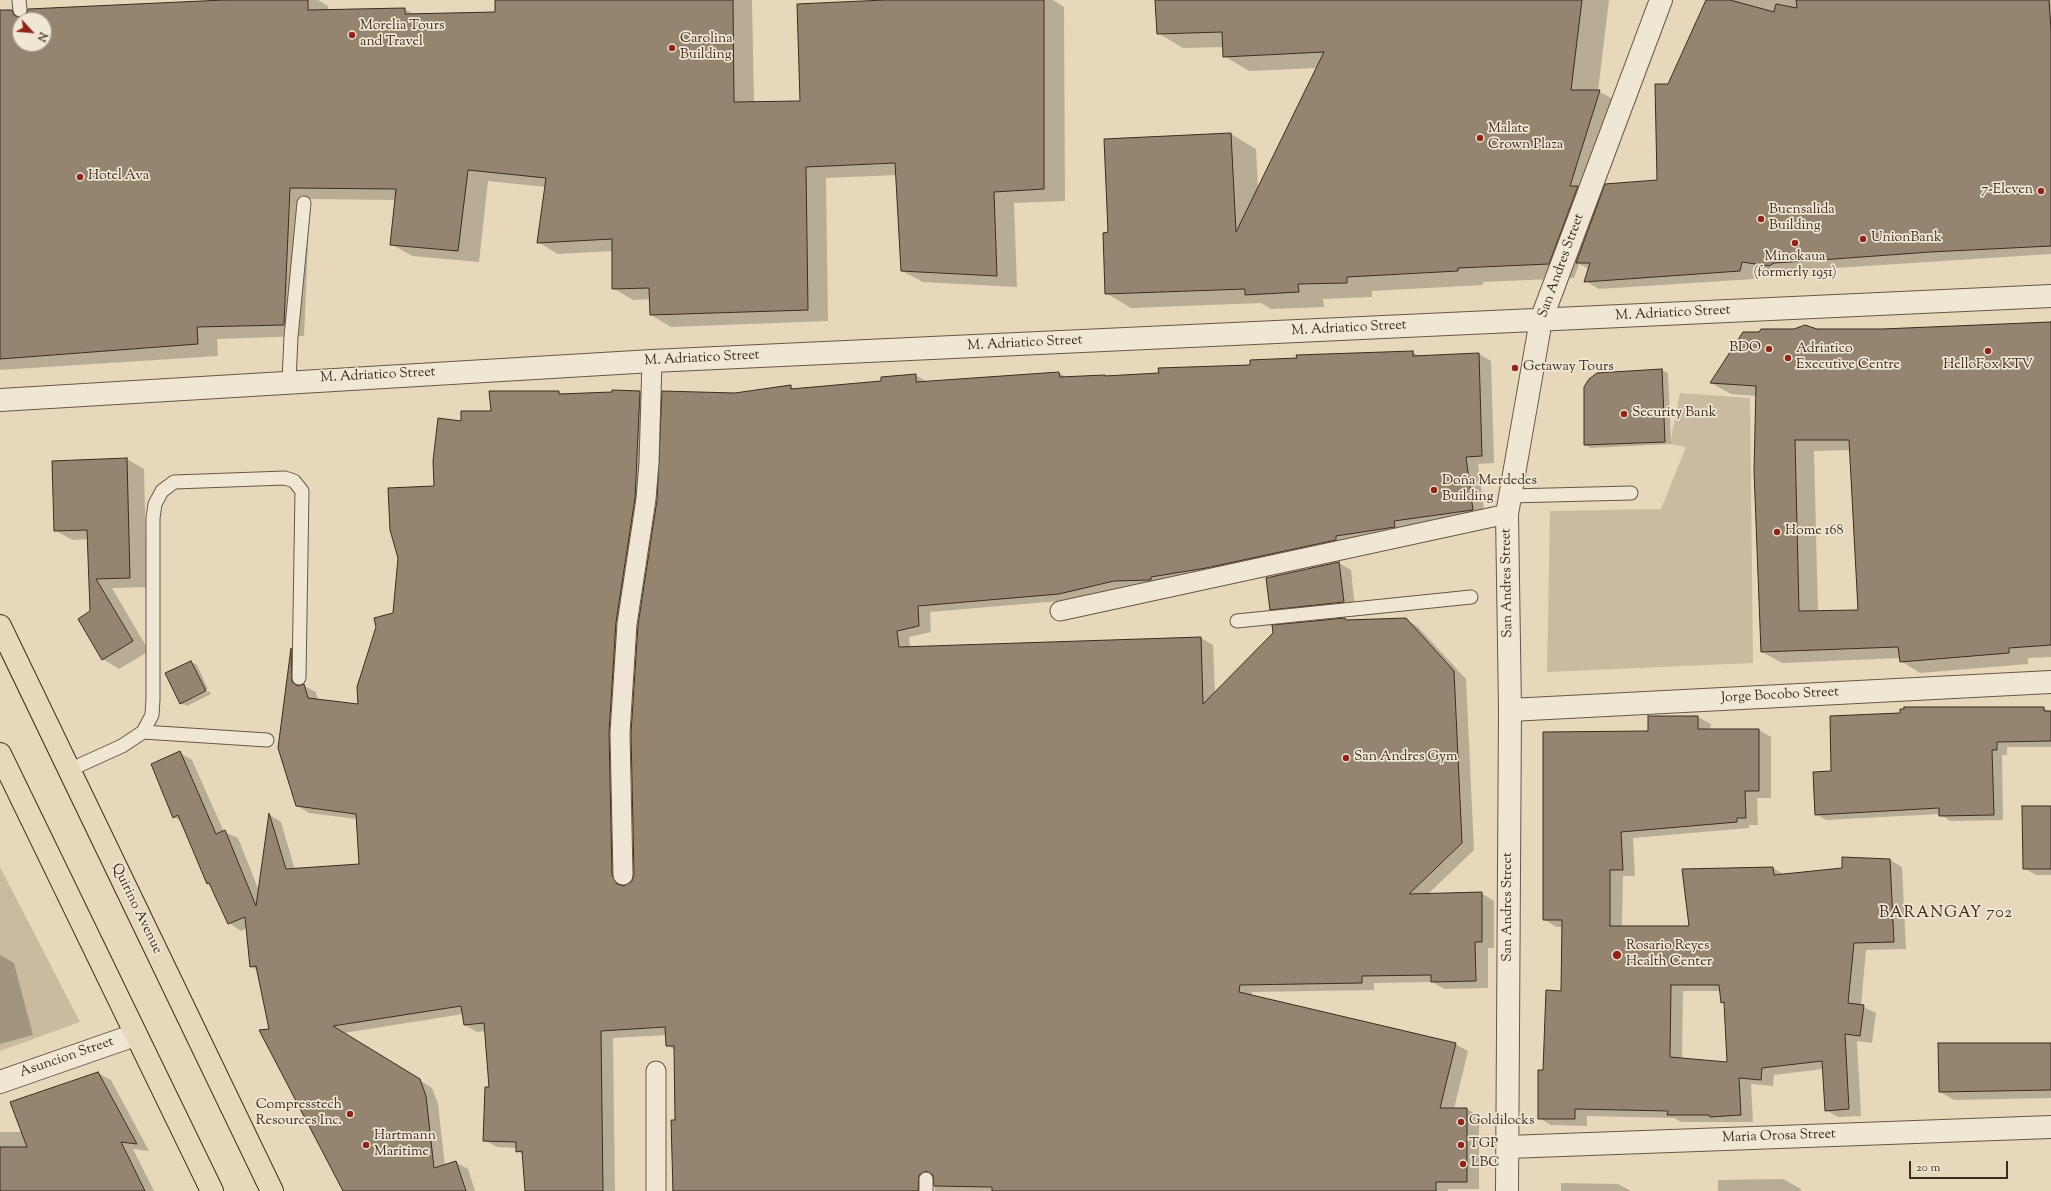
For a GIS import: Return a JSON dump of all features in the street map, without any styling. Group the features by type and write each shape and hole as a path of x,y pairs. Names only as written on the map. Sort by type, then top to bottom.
{"main road":[{"name":"Quirino Avenue","path":"0,626 272,1191"},
{"path":"0,754 212,1191"}],"street":[{"name":"San Andres Street","path":"1506,1191 1508,1147 1510,710 1508,505 1541,320 1662,0"},
{"name":"M. Adriatico Street","path":"0,400 290,381 652,361 2051,296"},
{"path":"623,875 620,733 627,624 650,463 652,361"},
{"path":"1060,611 1508,505"},
{"name":"Jorge Bocobo Street","path":"1510,710 2051,682"},
{"name":"Asuncion Street","path":"0,1082 135,1034"},
{"path":"656,1071 656,1191"},
{"name":"Maria Orosa Street","path":"1508,1147 2051,1127"}],"lane":[{"path":"290,381 292,337 304,203"},
{"path":"69,770 122,746 143,732 152,715 153,518 155,504 162,491 174,482 285,478 294,481 302,491 300,678"},
{"path":"1508,505 1631,493"},
{"path":"1237,622 1471,597"},
{"path":"143,732 266,740"}],"shaded area":[{"path":"1680,393 1750,398 1753,663 1547,672 1550,511 1661,509 1686,447 1670,444"},
{"path":"0,867 80,1022 0,1051"}],"building":[{"path":"224,0 308,0 308,10 405,8 405,14 495,12 495,0 733,0 734,102 800,101 797,4 885,0 1044,0 1044,189 994,192 997,276 901,271 895,163 806,167 808,310 650,315 649,288 612,289 612,239 537,243 546,178 468,170 458,251 390,245 396,189 290,188 284,325 197,327 198,344 0,359 0,10 12,10 13,12 12,52 52,52 52,12 27,12 28,9"},
{"path":"1155,0 1582,0 1571,90 1600,90 1570,186 1578,186 1549,264 1458,268 1458,271 1347,277 1347,283 1298,284 1299,292 1245,295 1245,289 1105,294 1103,233 1108,232 1104,139 1231,133 1236,232 1324,52 1223,57 1222,32 1157,34"},
{"path":"1706,0 1730,0 1774,12 1776,4 1797,8 1796,0 2049,0 2051,31 2051,246 1930,252 1774,263 1769,266 1742,262 1740,271 1584,282 1590,263 1576,263 1605,184 1657,180 1655,84 1668,84"},
{"path":"2051,322 2051,645 2009,648 2009,653 1900,662 1898,647 1761,652 1754,471 1756,386 1710,383 1743,332 1759,332 1761,329 1794,329 1805,325 1817,329 1882,329","holes":["1795,440 1849,440 1858,610 1799,611"]},
{"path":"1413,351 1413,356 1479,353 1482,456 1466,457 1473,510 1394,521 1395,527 1336,536 1336,540 1206,568 1151,577 1151,580 1114,581 1059,594 918,606 919,626 897,631 899,647 1201,637 1203,704 1273,633 1272,625 1345,618 1346,620 1406,618 1454,671 1462,843 1409,894 1482,892 1482,942 1475,942 1476,981 1431,982 1431,975 1362,976 1362,983 1240,985 1239,992 1456,1043 1440,1108 1467,1108 1467,1182 1436,1182 1436,1191 992,1191 992,1187 934,1186 933,1175 926,1171 919,1175 918,1191 673,1191 671,1120 675,1120 674,1046 666,1046 665,1027 601,1031 603,1191 525,1191 522,1151 516,1152 516,1142 483,1141 485,1087 489,1087 484,1023 464,1025 461,1006 333,1026 420,1079 426,1096 434,1168 456,1161 466,1191 343,1191 259,1030 269,1029 256,966 250,967 245,917 228,924 209,883 207,884 178,815 173,818 151,764 180,751 216,834 225,830 256,906 269,813 286,869 359,864 356,814 296,806 278,748 291,648 292,682 298,686 304,684 308,698 358,704 357,687 376,627 374,618 393,613 398,558 390,530 388,488 434,486 433,461 438,418 461,421 461,411 491,411 489,391 559,391 559,394 612,392 612,390 640,391 635,498 616,622 609,732 612,875 617,884 624,886 632,881 634,875 631,733 638,625 657,500 662,391 735,393 791,385 791,389 881,381 881,377 916,374 916,382 1059,372 1060,377 1105,376 1159,373 1158,368 1250,365 1250,360 1297,358 1296,355"},
{"name":"Security Bank","path":"1662,369 1665,442 1584,445 1584,387 1589,379 1597,373"},
{"path":"127,458 130,578 96,579 133,641 102,660 78,619 90,611 87,530 54,531 52,461"},
{"path":"1339,562 1344,602 1270,610 1266,578"},
{"path":"191,661 206,691 180,704 165,673"},
{"path":"1904,707 2044,707 2044,711 2051,711 2051,741 1997,742 1997,750 1992,750 1994,815 1939,816 1939,808 1815,815 1813,772 1831,771 1830,716 1900,713 1900,709 1904,709"},
{"path":"1648,716 1698,716 1698,729 1759,729 1759,791 1745,791 1746,818 1737,818 1737,822 1621,832 1623,870 1610,870 1610,926 1689,926 1682,869 1773,867 1774,875 1842,868 1842,857 1890,859 1894,942 1854,943 1848,1003 1864,1005 1860,1036 1845,1034 1849,1109 1825,1111 1822,1061 1762,1068 1761,1080 1739,1078 1741,1115 1710,1117 1709,1115 1667,1115 1668,1111 1575,1109 1575,1119 1538,1119 1538,1070 1543,1070 1546,990 1561,991 1562,920 1543,920 1543,732 1648,731","holes":["1671,985 1719,985 1721,1003 1724,1002 1727,1062 1670,1057"]},
{"path":"2022,806 2051,806 2051,869 2023,869"},
{"path":"1938,1043 2051,1043 2051,1090 1939,1092"},
{"path":"98,1072 137,1144 121,1142 145,1191 0,1191 0,1147 27,1147 10,1102"}],"place":[{"name":"Morelia Tours and Travel","path":"352,35"},
{"name":"Carolina Building","path":"672,48"},
{"name":"Malate Crown Plaza","path":"1480,138"},
{"name":"Hotel Ava","path":"80,177"},
{"name":"7-Eleven","path":"2041,191"},
{"name":"Buensalida Building","path":"1761,219"},
{"name":"UnionBank","path":"1863,239"},
{"name":"Minokaua (formerly 1951)","path":"1795,243"},
{"name":"BDO","path":"1769,349"},
{"name":"HelloFox KTV","path":"1988,351"},
{"name":"Adriatico Executive Centre","path":"1788,358"},
{"name":"Getaway Tours","path":"1515,368"},
{"name":"Security Bank","path":"1624,414"},
{"name":"Doña Merdedes Building","path":"1434,490"},
{"name":"Home 168","path":"1777,532"},
{"name":"San Andres Gym","path":"1346,758"},
{"name":"Rosario Reyes Health Center","path":"1617,955"},
{"name":"Compresstech Resources Inc.","path":"350,1114"},
{"name":"Goldilocks","path":"1461,1122"},
{"name":"Hartmann Maritime","path":"366,1145"},
{"name":"TGP","path":"1461,1145"},
{"name":"LBC","path":"1463,1164"}],"district":[{"name":"BARANGAY 702","path":"1946,914"}]}
